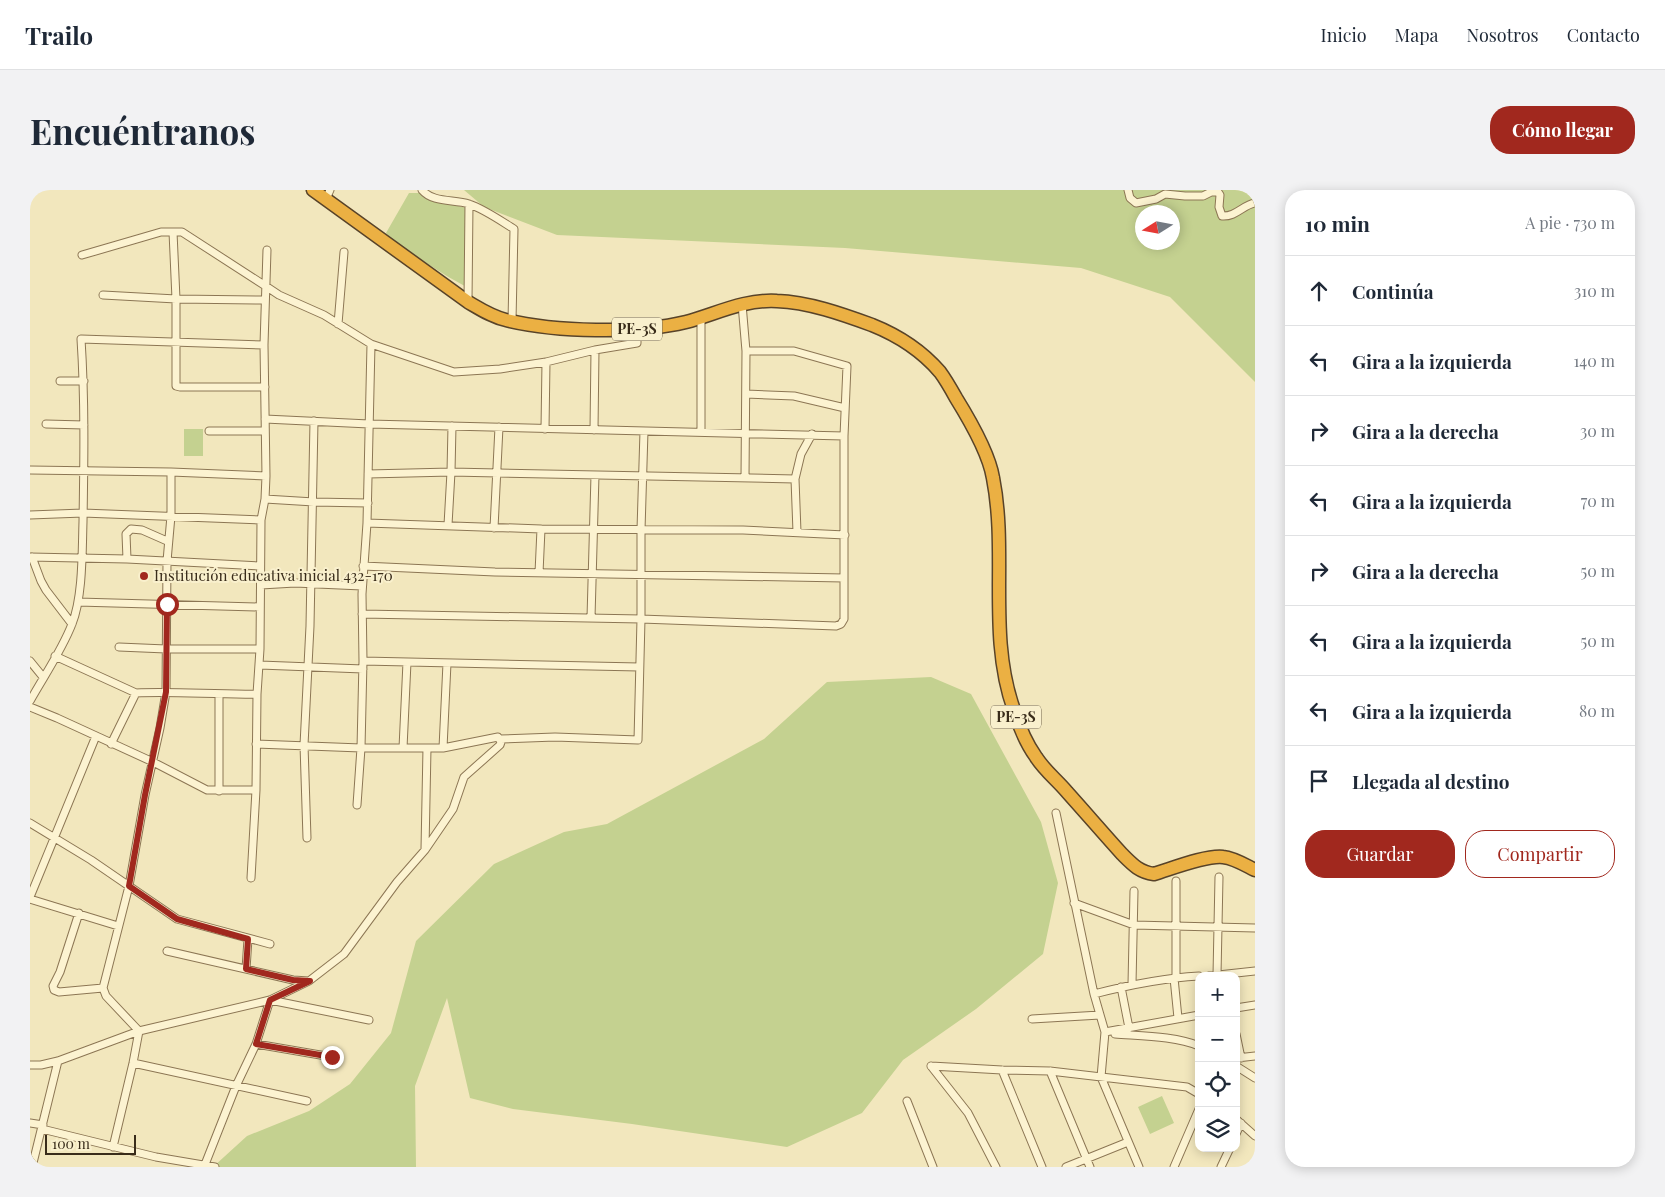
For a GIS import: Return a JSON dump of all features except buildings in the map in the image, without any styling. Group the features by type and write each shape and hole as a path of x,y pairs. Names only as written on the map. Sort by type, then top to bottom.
{"highway":[{"name":"PE-3S","path":"314,190 328,195 468,302 505,320 541,326 588,329 646,329 687,322 742,304 775,301 801,304 873,325 918,351 941,373 974,429 993,475 998,532 1000,651 1013,707 1022,731 1036,757 1135,868 1145,873 1154,874 1221,856 1236,860 1255,870"}],"street":[{"path":"422,190 426,195 469,204 514,229 512,320"},
{"path":"1128,190 1130,198 1136,203 1156,199 1165,194 1203,196 1211,192 1218,192 1220,194 1219,207 1222,216 1234,215 1255,203"},
{"path":"468,302 469,204"},
{"path":"82,255 160,232 182,232 279,295 307,307 371,344 454,372 500,369 546,362 595,350 637,343 637,328"},
{"path":"172,232 176,299 176,386 265,387"},
{"path":"251,878 256,790 257,694 260,666 261,520 265,499 266,476 264,431 264,285 266,250"},
{"path":"338,324 344,252"},
{"path":"103,295 176,299 264,300"},
{"path":"742,304 746,350 744,478"},
{"path":"701,317 701,432"},
{"path":"30,701 72,624 78,602 82,558 84,470 84,381 81,339 264,344"},
{"path":"357,805 361,748 362,586 368,503 371,344"},
{"path":"594,430 595,350"},
{"path":"362,614 641,619 836,626 841,624 844,618 844,436 847,366 794,351 746,350"},
{"path":"545,429 546,362"},
{"path":"60,381 84,381"},
{"path":"746,394 794,396 845,408"},
{"path":"265,419 499,428 745,432 844,436"},
{"path":"307,838 304,745 312,583 314,421"},
{"path":"46,424 84,425"},
{"path":"448,525 452,426"},
{"path":"494,528 499,428"},
{"path":"209,431 264,431"},
{"path":"256,744 361,748 443,748 498,737 500,739 555,737 638,740 644,431"},
{"path":"797,532 795,479 801,454 812,434"},
{"path":"30,470 171,472 266,476"},
{"path":"140,1031 106,996 103,988 129,886 166,692 167,561 171,472"},
{"path":"368,474 451,472 795,479"},
{"path":"591,618 595,475"},
{"path":"265,499 368,503"},
{"path":"30,515 83,513 261,520"},
{"path":"128,514 131,529"},
{"path":"367,523 494,528 797,532 845,535"},
{"path":"131,529 142,530 168,541"},
{"path":"127,559 126,534 131,529"},
{"path":"539,572 541,529"},
{"path":"72,624 46,590 31,557 127,559 260,566"},
{"path":"363,566 539,572 844,578"},
{"path":"261,584 312,583 362,586"},
{"path":"78,602 260,607"},
{"path":"119,647 260,649"},
{"path":"55,656 136,693 257,694"},
{"path":"30,661 43,677"},
{"path":"260,666 363,665 407,662 639,667"},
{"path":"403,748 407,662"},
{"path":"443,748 447,663"},
{"path":"111,744 136,693"},
{"path":"219,695 219,791"},
{"path":"30,707 153,762 201,788 219,791 256,790"},
{"path":"96,736 30,898 118,926"},
{"path":"30,1065 41,1065 58,1061 140,1031 270,1000 310,981 344,954 398,882 425,850 453,809 464,777 500,744 500,739"},
{"path":"425,850 427,748"},
{"path":"1056,813 1094,994 1105,1032 1101,1077 1139,1167"},
{"path":"30,824 54,837 177,919 270,944"},
{"path":"30,871 38,875"},
{"path":"1219,877 1222,972"},
{"path":"1176,880 1175,978 1178,1018"},
{"path":"1132,984 1134,891"},
{"path":"1074,904 1134,925 1255,928"},
{"path":"79,914 60,972 53,986 54,990 59,992 103,988"},
{"path":"246,969 248,939"},
{"path":"167,952 293,980 310,981"},
{"path":"1240,973 1255,972"},
{"path":"1094,994 1132,984 1195,976"},
{"path":"1121,987 1129,1028"},
{"path":"270,1000 369,1020"},
{"path":"205,1166 236,1086 256,1044 270,1000"},
{"path":"1240,1007 1255,1004"},
{"path":"1032,1019 1100,1015"},
{"path":"1105,1032 1195,1016"},
{"path":"113,1147 140,1031"},
{"path":"1105,1032 1163,1038 1195,1044"},
{"path":"256,1044 332,1057"},
{"path":"1240,1058 1255,1056"},
{"path":"32,1167 58,1061"},
{"path":"134,1063 307,1102"},
{"path":"996,1167 968,1113 931,1066 1050,1071 1187,1088 1195,1092"},
{"path":"1240,1069 1255,1078"},
{"path":"1002,1070 1042,1167"},
{"path":"1050,1071 1090,1167"},
{"path":"907,1101 933,1167"},
{"path":"1174,1167 1195,1118"},
{"path":"1240,1122 1255,1136"},
{"path":"30,1123 113,1147 156,1157 216,1167"},
{"path":"1066,1167 1128,1142"},
{"path":"1222,1167 1228,1152"}],"green space":[{"path":"464,190 1255,190 1255,382 1170,297 1081,268 845,248 557,235 484,207"},
{"path":"409,193 420,193 433,200 471,209 471,289 430,266 396,243 386,233"},
{"path":"184,429 203,429 203,456 184,456"},
{"path":"931,677 971,694 1041,822 1058,883 1043,954 976,1009 903,1060 862,1113 787,1147 513,1109 470,1098 447,998 415,1086 416,1167 213,1167 247,1136 309,1111 350,1084 391,1033 416,941 494,864 564,832 607,824 764,739 827,682"},
{"path":"1162,1096 1174,1123 1150,1134 1138,1107"}],"place":[{"name":"Institución educativa inicial 432-170","path":"144,576"}],"route":[{"path":"167,604 166,692 129,886 177,919 248,939 246,969 293,980 310,981 270,1000 256,1044 332,1057"}]}
